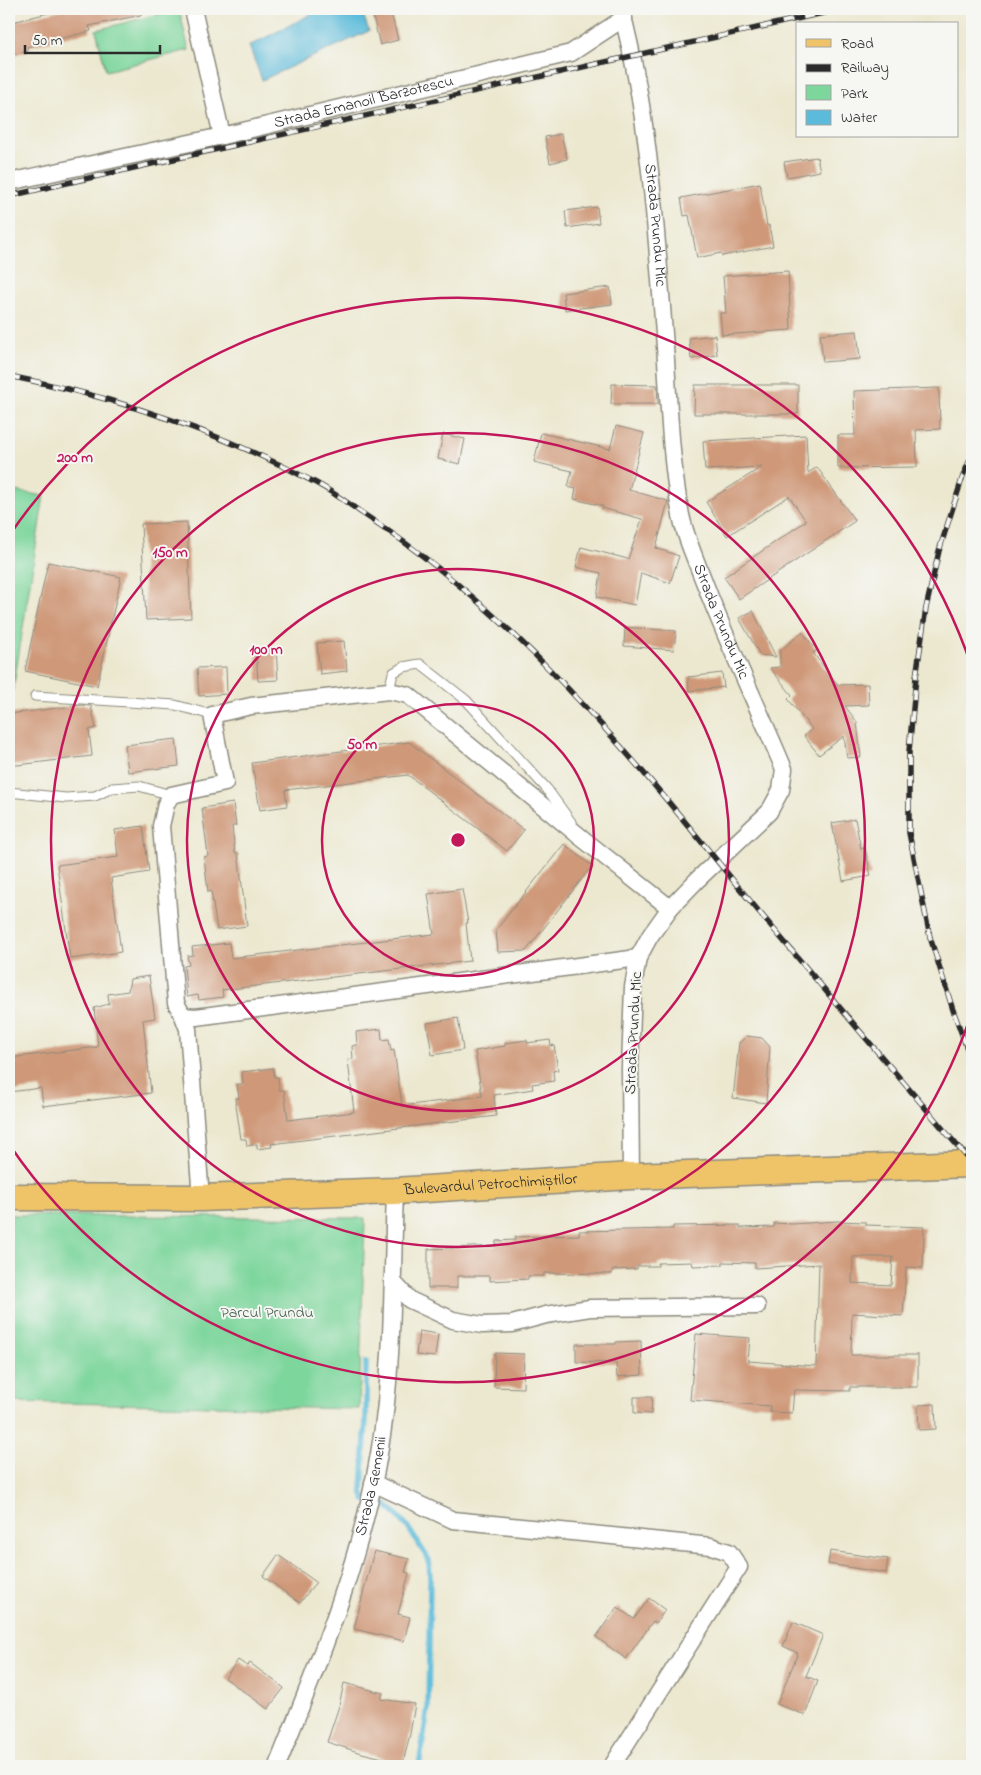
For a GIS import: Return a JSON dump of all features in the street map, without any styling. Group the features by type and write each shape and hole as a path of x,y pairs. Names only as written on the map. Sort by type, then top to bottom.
{"main road":[{"name":"Bulevardul Petrochimiștilor","path":"9,1197 201,1198 395,1191 631,1176 972,1164"}],"street":[{"path":"193,9 222,136"},
{"name":"Strada Emanoil Barzotescu","path":"9,182 222,136 571,53 623,13"},
{"name":"Strada Prundu Mic","path":"623,13 646,139 659,268 671,438 680,511 693,554 718,619 784,769 781,790 769,812 670,908 650,936 638,958 633,987 630,1068 631,1176"},
{"path":"201,1198 188,1029 176,1003 161,826 166,804 171,795 225,782 212,714 251,706 389,691 408,695 670,908"},
{"path":"183,1016 196,1016 638,958"},
{"name":"Strada Gemenii","path":"277,1766 335,1619 367,1516 384,1422 387,1393 395,1191"},
{"path":"392,1281 410,1300 453,1320 482,1326 512,1324 546,1315 590,1308 757,1306"},
{"path":"373,1483 453,1520 711,1546 729,1552 740,1568 612,1766"}],"lane":[{"path":"389,691 393,674 403,667 420,664 466,700 547,789 583,839"},
{"path":"35,696 175,705 212,714"},
{"path":"9,792 66,798 95,796 112,788 138,786 171,795"}],"green space":[{"path":"179,9 189,50 106,71 96,30"},
{"path":"9,490 44,496 13,690 9,689"},
{"name":"Parcul Prundu","path":"9,1215 365,1218 359,1409 9,1402"}],"water":[{"path":"321,9 361,9 369,31 262,80 249,46"}],"building":[{"path":"64,9 82,9 83,12 97,9 140,9 141,15 89,26 91,31 27,47 28,51 9,56 9,23"},
{"path":"371,9 390,9 398,40 380,45"},
{"path":"561,134 567,159 550,163 545,137"},
{"path":"817,157 820,171 787,177 784,162"},
{"path":"760,183 767,226 769,225 773,246 722,256 721,253 697,258 689,215 684,216 681,198"},
{"path":"597,207 599,223 567,228 565,211"},
{"path":"788,271 791,330 722,335 720,313 726,313 723,276"},
{"path":"610,287 612,304 565,310 563,293"},
{"path":"857,331 860,359 823,362 820,334"},
{"path":"715,335 717,355 691,359 689,338"},
{"path":"612,384 657,385 658,404 611,404"},
{"path":"695,385 798,385 798,414 694,414"},
{"path":"939,388 940,429 916,430 917,467 838,468 838,435 855,435 854,391"},
{"path":"616,426 644,433 629,490 668,501 656,548 679,556 670,583 641,573 635,605 597,597 601,573 576,567 581,547 628,559 642,519 574,499 576,489 568,487 572,471 534,462 541,433 610,449"},
{"path":"443,434 465,439 460,464 438,459"},
{"path":"806,435 808,473 817,467 855,521 739,599 724,577 806,521 789,496 727,536 706,502 762,467 705,470 703,441"},
{"path":"187,522 191,618 146,620 141,524"},
{"path":"48,562 121,577 97,686 25,671"},
{"path":"753,611 776,657 760,655 739,618"},
{"path":"625,627 676,631 674,650 624,646"},
{"path":"802,632 817,650 813,653 838,685 868,684 869,705 845,706 857,722 861,757 847,758 844,736 819,755 804,736 812,729 788,699 792,695 770,668 780,667 780,651"},
{"path":"344,641 347,671 320,674 317,643"},
{"path":"276,649 278,680 258,681 256,650"},
{"path":"226,667 227,694 199,696 197,668"},
{"path":"722,673 724,687 689,691 688,677"},
{"path":"82,705 91,706 96,728 89,730 92,756 9,766 9,714"},
{"path":"176,739 179,766 128,772 125,745"},
{"path":"409,742 524,830 507,851 408,775 285,790 287,806 260,810 252,763"},
{"path":"233,803 236,826 232,826 235,853 238,853 247,926 217,930 211,891 208,892 204,857 208,856 202,808"},
{"path":"855,819 861,849 865,848 871,876 843,881 832,823"},
{"path":"143,826 149,872 111,878 121,952 70,959 57,865 118,857 115,830"},
{"path":"564,844 592,866 526,951 498,952 496,930"},
{"path":"462,889 468,923 466,923 470,961 222,990 223,997 199,1000 198,995 187,997 184,966 189,965 187,956 193,955 192,947 229,943 231,958 434,934 428,894"},
{"path":"149,976 155,1018 143,1020 151,1093 43,1106 41,1088 9,1092 9,1058 98,1047 94,1008 109,1004 108,994 128,991 130,979"},
{"path":"458,1018 463,1050 432,1055 427,1023"},
{"path":"381,1029 382,1040 389,1039 391,1051 394,1050 402,1106 482,1096 475,1051 505,1046 505,1043 527,1040 527,1043 550,1040 551,1046 554,1045 558,1070 553,1071 554,1081 532,1084 533,1089 494,1095 496,1116 271,1144 272,1147 257,1149 257,1144 247,1146 246,1139 241,1139 235,1099 239,1098 237,1084 243,1084 242,1072 273,1068 274,1077 278,1077 279,1090 284,1090 288,1120 354,1112 348,1060 353,1059 352,1046 357,1045 356,1032"},
{"path":"747,1036 762,1038 770,1047 766,1103 733,1098 739,1043"},
{"path":"837,1221 866,1222 866,1225 924,1227 923,1268 906,1267 903,1316 852,1313 851,1355 918,1355 918,1387 850,1387 850,1391 794,1390 792,1413 770,1412 770,1406 690,1400 696,1334 750,1338 748,1361 816,1366 819,1264 755,1268 755,1263 723,1262 723,1265 693,1266 692,1262 658,1263 658,1266 637,1266 637,1269 612,1270 612,1274 544,1273 544,1276 528,1276 528,1279 490,1281 490,1276 457,1276 457,1288 428,1288 428,1249 496,1246 496,1241 515,1240 515,1237 579,1235 579,1231 673,1229 673,1226 740,1225 740,1228 774,1227 774,1223 793,1224","holes":["853,1257 893,1257 891,1285 852,1283"]},
{"path":"419,1331 438,1334 435,1357 416,1355"},
{"path":"641,1341 642,1375 617,1377 616,1363 576,1362 576,1344 616,1344 616,1342"},
{"path":"495,1353 524,1354 523,1388 494,1387"},
{"path":"634,1397 652,1397 651,1414 634,1413"},
{"path":"935,1404 936,1429 919,1430 918,1405"},
{"path":"374,1551 409,1559 405,1572 409,1573 398,1614 410,1617 404,1641 354,1629"},
{"path":"830,1551 888,1559 886,1573 828,1564"},
{"path":"278,1555 316,1582 300,1603 263,1576"},
{"path":"649,1598 665,1610 656,1623 653,1621 626,1659 596,1637 617,1607 634,1619"},
{"path":"793,1622 823,1635 806,1676 818,1681 805,1715 777,1704 798,1653 783,1646"},
{"path":"238,1660 247,1666 250,1663 284,1688 268,1709 225,1678"},
{"path":"344,1683 383,1693 381,1699 415,1704 403,1763 327,1742 339,1706"}],"waterway":[{"path":"366,1362 366,1419 362,1491 365,1500 384,1504 393,1511 407,1526 429,1560 428,1708 419,1766"}],"railway":[{"path":"9,196 841,9"},
{"path":"9,376 89,394 167,418 205,432 280,465 341,498 419,553 470,594 518,638 609,733 972,1163"},
{"path":"972,455 963,476 939,551 926,608 916,677 909,751 909,833 930,937 972,1062"}]}
